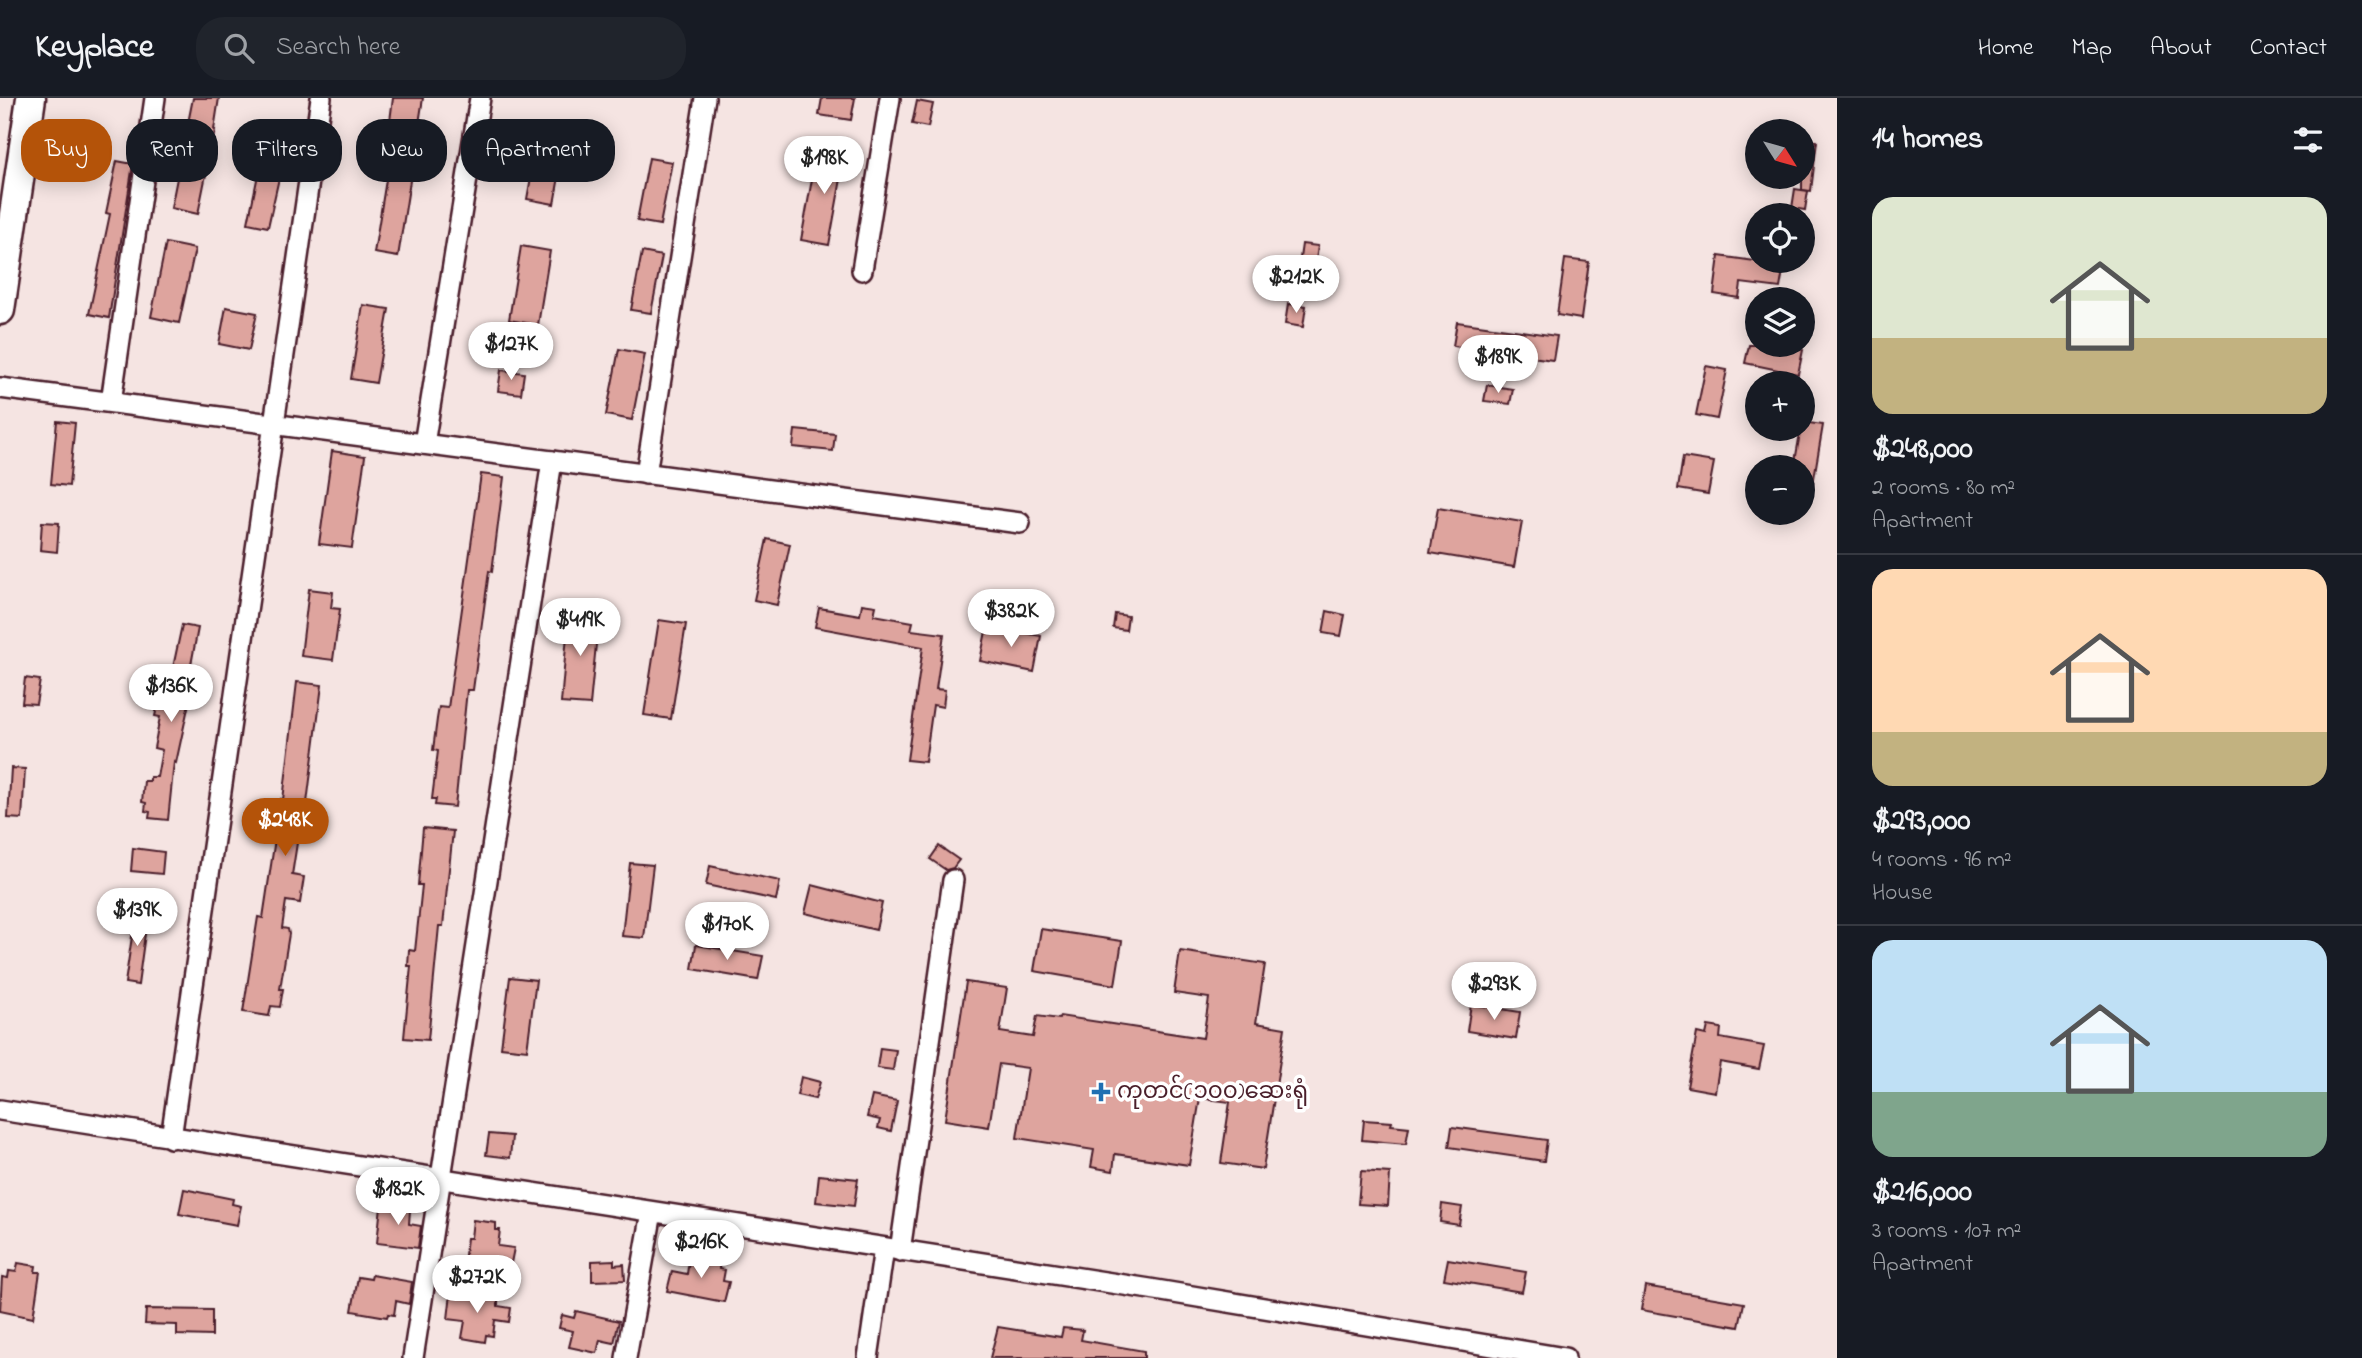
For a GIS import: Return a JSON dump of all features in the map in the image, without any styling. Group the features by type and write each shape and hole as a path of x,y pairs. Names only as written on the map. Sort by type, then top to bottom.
{"highway":[{"path":"0,310 6,234 31,98"}],"street":[{"path":"111,402 155,98"},
{"path":"171,1138 321,98"},
{"path":"424,444 480,98"},
{"path":"646,474 705,98"},
{"path":"862,270 890,98"},
{"path":"0,388 1020,523"},
{"path":"413,1358 552,461"},
{"path":"868,1358 892,1249 953,880"},
{"path":"0,1110 892,1249 1565,1358"},
{"path":"626,1358 652,1212"}],"building":[{"path":"193,98 219,98 216,119 189,119"},
{"path":"393,98 423,98 420,119 390,119"},
{"path":"822,98 855,98 851,120 819,115"},
{"path":"917,101 933,104 928,127 912,124"},
{"path":"818,146 846,151 829,245 801,240"},
{"path":"649,158 672,162 660,225 637,221"},
{"path":"117,161 126,163 126,182 130,182 109,318 89,314 110,214 106,213"},
{"path":"176,182 204,182 198,214 171,208"},
{"path":"256,182 278,182 268,227 248,223"},
{"path":"386,182 410,182 398,257 374,253"},
{"path":"530,182 558,182 554,204 527,199"},
{"path":"1795,189 1808,191 1806,203 1793,203"},
{"path":"166,243 195,249 179,323 151,317"},
{"path":"1302,244 1318,246 1315,267 1299,265"},
{"path":"521,246 550,251 538,325 509,320"},
{"path":"642,252 662,256 651,313 631,310"},
{"path":"1719,256 1745,260 1745,273 1783,273 1780,287 1741,283 1739,298 1714,294"},
{"path":"1565,259 1589,262 1581,319 1557,315"},
{"path":"1288,304 1306,306 1303,327 1285,324"},
{"path":"363,305 389,309 376,383 351,379"},
{"path":"226,307 257,313 249,350 219,344"},
{"path":"1457,322 1557,336 1553,360 1453,346"},
{"path":"619,349 645,354 632,420 606,415"},
{"path":"1746,357 1802,357 1799,371 1784,371 1745,363"},
{"path":"1706,366 1727,370 1717,419 1696,415"},
{"path":"501,370 524,373 521,394 498,391"},
{"path":"1487,385 1513,389 1510,404 1484,401"},
{"path":"57,421 75,423 69,486 51,484"},
{"path":"1815,424 1823,425 1815,472 1815,455 1796,455 1799,441 1815,441"},
{"path":"795,430 835,434 833,451 793,447"},
{"path":"332,451 365,456 352,548 319,544"},
{"path":"1683,457 1714,462 1708,494 1678,489"},
{"path":"481,474 504,477 492,572 489,571 473,690 467,690 455,807 435,805 436,799 432,799 438,751 433,750 437,719 439,707 448,708"},
{"path":"1438,508 1522,522 1514,567 1430,553"},
{"path":"42,522 59,523 57,552 40,550"},
{"path":"767,539 790,544 777,605 754,600"},
{"path":"309,589 333,592 331,608 340,609 333,660 301,656"},
{"path":"862,604 876,606 874,615 913,622 911,630 944,634 936,689 945,690 943,707 933,705 925,762 907,760 923,647 815,627 819,608 860,615"},
{"path":"1327,611 1345,615 1341,636 1323,633"},
{"path":"569,612 599,614 590,705 561,703"},
{"path":"1115,614 1128,616 1126,630 1113,628"},
{"path":"659,620 686,624 671,719 644,715"},
{"path":"182,625 198,628 191,665 197,666 176,763 174,762 168,820 149,818 150,812 145,811 146,803 142,802 144,781 157,777 162,750 154,748 160,717 155,716 166,671 172,672"},
{"path":"987,626 1041,636 1034,672 980,661"},
{"path":"25,678 40,680 36,704 22,703"},
{"path":"297,682 322,685 307,803 311,804 307,832 299,830 292,875 304,877 300,903 286,901 282,928 288,929 289,934 280,989 283,989 280,1007 271,1006 269,1016 243,1012 258,917 263,918 281,799 283,800"},
{"path":"11,768 25,769 22,819 8,818"},
{"path":"423,828 453,831 443,926 439,926 428,1040 404,1038 411,966 408,966 409,950 415,951 422,885 418,885"},
{"path":"939,846 959,860 953,868 946,870 930,859"},
{"path":"133,848 164,852 162,874 131,871"},
{"path":"630,863 653,865 644,938 622,936"},
{"path":"710,866 780,881 776,900 706,885"},
{"path":"812,885 882,903 876,930 805,913"},
{"path":"136,910 148,912 138,985 125,983"},
{"path":"1041,929 1122,941 1115,985 1034,971"},
{"path":"696,945 763,956 758,980 692,969"},
{"path":"1180,951 1265,964 1256,1023 1285,1028 1263,1169 1221,1163 1230,1102 1200,1098 1189,1165 1115,1154 1113,1171 1091,1167 1094,1150 1017,1138 1028,1068 999,1064 989,1127 945,1120 966,982 1007,988 1000,1032 1033,1037 1037,1016 1059,1019 1060,1016 1203,1038 1209,998 1174,993"},
{"path":"510,977 536,980 527,1050 501,1047"},
{"path":"1471,1004 1520,1012 1516,1039 1467,1031"},
{"path":"1708,1026 1721,1028 1720,1038 1764,1046 1759,1069 1720,1062 1715,1092 1687,1087 1697,1033 1706,1035"},
{"path":"880,1048 896,1050 893,1070 877,1068"},
{"path":"801,1077 820,1082 815,1099 797,1095"},
{"path":"872,1096 897,1101 891,1131 878,1128 880,1120 867,1117"},
{"path":"1364,1120 1392,1122 1391,1125 1409,1127 1406,1144 1362,1140"},
{"path":"1452,1127 1547,1140 1544,1161 1449,1147"},
{"path":"489,1134 512,1136 510,1158 486,1155"},
{"path":"1361,1171 1390,1173 1388,1206 1358,1204"},
{"path":"819,1175 858,1179 854,1206 816,1202"},
{"path":"184,1189 233,1199 232,1204 241,1206 237,1225 179,1214"},
{"path":"388,1201 406,1203 405,1210 410,1210 409,1224 421,1226 418,1248 377,1243 381,1206 388,1207"},
{"path":"1442,1204 1462,1207 1459,1225 1440,1222"},
{"path":"473,1220 496,1223 496,1230 500,1230 498,1246 514,1248 511,1263 497,1262 496,1268 464,1263 467,1238 471,1238"},
{"path":"697,1255 720,1260 719,1269 725,1270 723,1281 729,1282 724,1302 667,1291 672,1271 687,1274 689,1260 696,1262"},
{"path":"1448,1259 1526,1272 1522,1292 1444,1279"},
{"path":"614,1260 614,1265 624,1264 625,1280 592,1281 592,1261"},
{"path":"18,1263 36,1266 35,1272 40,1272 33,1318 0,1311 2,1277 8,1278 9,1271 16,1272"},
{"path":"372,1275 412,1282 409,1304 396,1301 394,1315 388,1314 387,1317 352,1311 358,1277 371,1279"},
{"path":"1645,1286 1744,1303 1739,1327 1641,1310"},
{"path":"451,1293 498,1300 498,1306 511,1308 509,1322 495,1320 493,1336 486,1335 485,1342 462,1338 465,1321 448,1319"},
{"path":"146,1309 212,1310 212,1336 177,1335 177,1325 145,1324"},
{"path":"576,1311 619,1321 614,1343 600,1340 597,1353 569,1347 573,1331 559,1328 562,1315 574,1318"},
{"path":"998,1327 1061,1337 1063,1328 1083,1330 1081,1340 1144,1351 1144,1358 990,1358"}],"place":[{"name":"ကုတင်(၁၀၀)ဆေးရုံ","path":"1101,1092"}]}
